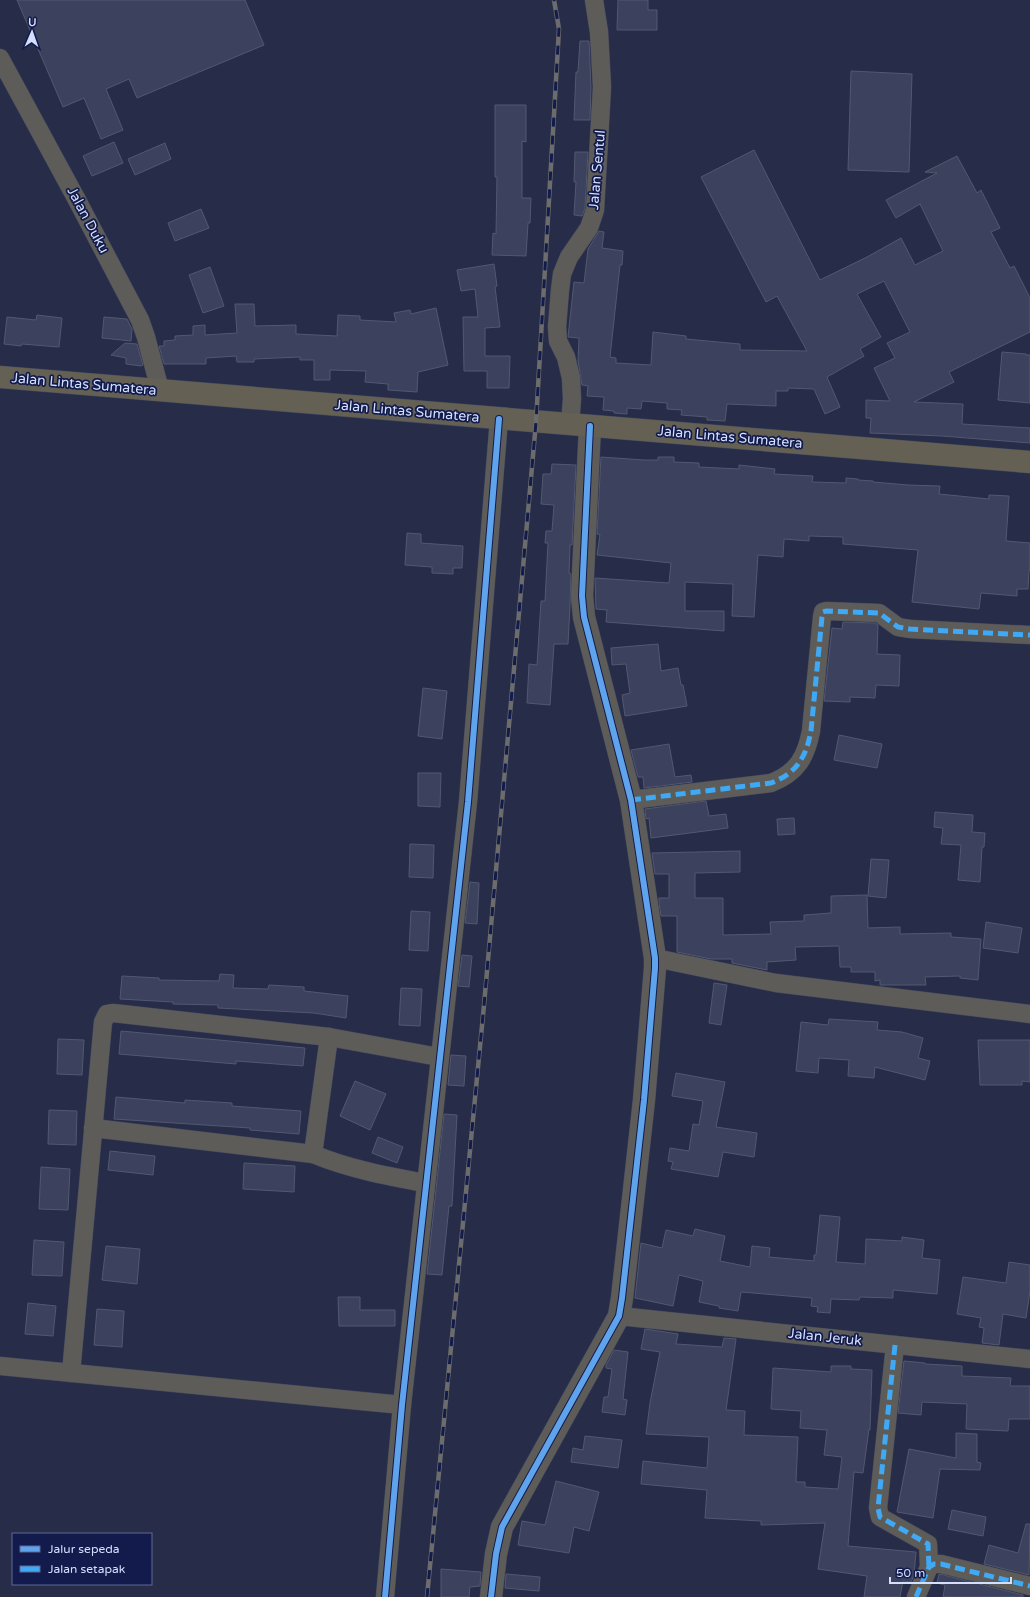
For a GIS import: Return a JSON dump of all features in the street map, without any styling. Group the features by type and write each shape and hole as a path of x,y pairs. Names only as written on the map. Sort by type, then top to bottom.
{"highway":[{"name":"Jalan Lintas Sumatera","path":"0,377 1030,462"}],"street":[{"name":"Jalan Sentul","path":"580,425 572,399 571,378 566,356 558,341 557,327 562,274 569,257 589,228 595,210 602,87 599,32 594,0"},
{"name":"Jalan Duku","path":"0,58 81,206 140,320 148,342 160,390"},
{"path":"385,1597 402,1405 425,1184 468,802 499,419"},
{"path":"491,1597 496,1554 502,1527 619,1316 644,1100 655,968 655,958 631,800 583,610 580,425"},
{"path":"631,800 771,783 784,778 796,767 808,746 811,731 823,612 879,613 898,626 910,629 1030,635"},
{"path":"655,958 776,983 1030,1014"},
{"path":"71,1373 103,1022 107,1014 113,1013 329,1037 439,1057"},
{"path":"313,1154 329,1037"},
{"path":"93,1128 313,1154 338,1164 375,1174 425,1184"},
{"name":"Jalan Jeruk","path":"619,1316 1030,1359"},
{"path":"895,1345 878,1508 880,1517 928,1544 929,1567 916,1597"},
{"path":"0,1366 402,1405"},
{"path":"929,1567 934,1564 941,1564 1030,1586"}],"building":[{"path":"17,0 245,0 264,45 137,98 129,79 106,89 123,130 101,139 84,98 63,107"},
{"path":"618,0 648,0 648,10 657,10 657,30 617,30"},
{"path":"580,41 589,41 591,87 590,120 574,120 576,72 578,72"},
{"path":"851,71 912,74 909,172 848,170"},
{"path":"495,105 526,105 526,142 522,141 522,198 531,198 526,256 492,255 493,233 496,234 497,177 495,177"},
{"path":"114,142 123,163 92,176 83,156"},
{"path":"165,143 171,159 135,175 128,159"},
{"path":"754,150 820,280 867,257 901,238 915,265 943,251 920,204 896,218 886,200 937,173 925,172 957,156 977,193 981,190 1000,228 991,232 1010,268 1014,266 1030,298 1030,332 949,372 954,382 914,402 963,404 962,424 1030,428 1030,443 942,436 870,433 871,418 866,418 866,400 890,401 874,368 895,358 887,343 910,332 884,281 857,294 881,337 860,349 864,356 827,377 840,407 825,414 814,389 788,388 788,391 776,391 776,406 727,404 725,421 707,420 707,417 681,415 682,410 667,409 667,403 642,401 641,409 627,408 627,414 614,413 614,411 603,410 604,397 587,396 588,386 582,385 578,361 579,338 568,337 574,282 584,283 588,249 599,231 604,232 602,248 623,251 622,265 620,265 610,357 616,358 616,363 651,365 653,332 686,336 686,339 740,344 740,350 807,351 777,296 766,302 701,177"},
{"path":"575,152 588,152 585,208 582,216 574,215 576,182 574,182"},
{"path":"201,209 209,228 175,241 168,223"},
{"path":"494,264 500,327 485,328 485,356 510,356 509,388 487,388 487,371 464,371 463,317 478,317 475,289 461,291 457,270"},
{"path":"210,267 224,306 203,313 189,275"},
{"path":"235,304 254,304 255,326 296,325 296,334 337,336 338,315 360,316 360,320 396,322 394,313 410,310 411,314 436,308 448,365 418,372 417,392 388,390 388,384 365,382 366,371 330,370 330,380 314,380 314,360 300,360 300,357 254,359 254,362 237,362 236,356 206,358 206,364 164,364 159,346 164,346 164,341 175,340 175,336 193,335 193,326 205,325 205,335 237,333"},
{"path":"37,315 62,318 59,347 4,344 7,317 36,320"},
{"path":"104,317 127,319 132,329 131,341 102,338"},
{"path":"125,343 137,344 143,365 126,364 126,358 111,355"},
{"path":"1002,352 1030,355 1030,403 998,400"},
{"path":"601,457 658,460 658,457 674,457 674,462 699,463 699,467 739,469 739,465 775,469 774,474 813,476 812,482 846,483 846,478 908,485 940,486 939,494 989,499 989,495 1009,496 1006,541 1030,543 1028,589 1017,589 1017,596 981,593 979,609 912,602 918,550 843,544 843,537 809,536 809,541 784,539 783,557 758,555 754,617 732,616 733,584 685,582 685,611 724,611 724,631 606,622 607,610 596,609 595,578 669,583 671,563 597,555 600,535 597,534"},
{"path":"552,464 576,465 572,545 570,545 569,573 571,574 568,644 554,644 550,705 527,703 529,664 537,665 541,601 545,601 548,543 545,543 546,531 552,531 554,505 541,504 543,474 551,474"},
{"path":"407,533 421,534 421,543 463,546 462,568 453,568 453,574 432,573 432,567 405,565"},
{"path":"843,622 875,623 878,625 877,654 900,655 899,686 876,685 875,698 850,697 850,702 824,701 832,628 842,629"},
{"path":"658,644 661,671 678,668 687,706 625,716 622,695 630,693 626,664 612,665 611,648"},
{"path":"423,688 447,691 442,739 418,736"},
{"path":"839,735 882,744 877,768 834,760"},
{"path":"669,744 675,777 691,775 692,782 644,788 643,777 638,777 631,750"},
{"path":"418,773 441,773 440,807 418,806"},
{"path":"706,801 709,816 726,814 728,828 651,838 649,818 646,819 645,809"},
{"path":"935,812 973,815 972,832 985,833 984,847 982,847 980,882 958,880 961,845 941,844 943,828 934,827"},
{"path":"794,818 795,834 778,835 777,819"},
{"path":"410,844 434,845 433,878 409,877"},
{"path":"740,851 740,872 695,873 695,898 723,898 723,935 771,934 770,922 804,921 804,915 831,913 831,896 867,895 868,928 900,927 900,934 951,933 951,937 981,939 978,980 960,978 960,976 925,977 926,985 880,985 880,980 875,981 875,972 851,972 851,967 840,967 839,946 795,947 796,960 767,962 767,970 732,963 732,959 711,959 677,952 677,916 661,916 659,903 659,898 669,898 669,874 655,874 652,853"},
{"path":"871,859 889,860 886,898 868,896"},
{"path":"470,882 479,883 477,924 465,923"},
{"path":"411,911 430,912 428,951 409,950"},
{"path":"986,922 1022,928 1018,953 983,948"},
{"path":"462,955 472,956 469,987 458,986"},
{"path":"220,974 234,975 233,988 268,989 269,985 304,987 304,991 348,996 346,1018 314,1013 218,1008 218,1005 173,1004 173,1002 120,999 122,976 159,978 159,980 219,981"},
{"path":"714,983 727,985 721,1025 709,1023"},
{"path":"401,988 422,989 420,1026 399,1025"},
{"path":"829,1019 878,1022 877,1030 902,1032 923,1038 918,1058 930,1061 925,1080 875,1067 874,1078 848,1076 849,1060 819,1058 818,1073 796,1071 801,1022 828,1025"},
{"path":"121,1031 305,1048 303,1066 236,1061 236,1064 119,1054"},
{"path":"58,1039 84,1040 82,1075 57,1074"},
{"path":"978,1040 1030,1040 1030,1082 1022,1081 1022,1085 980,1085"},
{"path":"451,1055 466,1056 464,1086 448,1085"},
{"path":"676,1073 725,1082 716,1127 757,1133 754,1157 723,1152 718,1177 671,1169 673,1162 668,1161 670,1148 689,1151 693,1124 699,1125 703,1101 672,1096"},
{"path":"355,1081 386,1094 370,1130 340,1116"},
{"path":"116,1097 185,1103 185,1100 232,1103 232,1106 301,1111 299,1134 250,1130 250,1128 114,1119"},
{"path":"49,1110 77,1111 76,1145 48,1144"},
{"path":"444,1114 457,1115 452,1206 449,1206 442,1275 427,1274"},
{"path":"378,1137 403,1147 397,1163 372,1153"},
{"path":"110,1151 155,1156 153,1175 108,1170"},
{"path":"244,1163 295,1166 294,1192 243,1189"},
{"path":"41,1167 70,1169 68,1210 39,1209"},
{"path":"820,1215 840,1217 836,1262 865,1264 866,1239 902,1241 902,1237 924,1240 922,1258 940,1260 937,1294 893,1290 893,1298 860,1297 859,1300 831,1299 830,1313 817,1312 818,1307 811,1306 812,1298 741,1292 738,1311 719,1308 719,1306 699,1302 703,1281 679,1275 673,1306 635,1298 641,1243 662,1248 666,1230 693,1236 695,1229 725,1236 720,1261 750,1267 752,1246 770,1248 769,1257 814,1261 814,1255 816,1255"},
{"path":"34,1240 64,1242 62,1276 32,1275"},
{"path":"106,1246 140,1249 137,1284 102,1280"},
{"path":"1009,1262 1030,1265 1030,1291 1026,1318 1003,1314 999,1345 982,1343 984,1328 979,1327 981,1318 957,1314 963,1277 1006,1283"},
{"path":"338,1297 360,1297 360,1310 395,1310 395,1326 339,1326"},
{"path":"28,1303 56,1306 53,1336 25,1334"},
{"path":"97,1309 124,1311 122,1347 94,1345"},
{"path":"645,1329 678,1334 676,1344 722,1347 724,1338 736,1339 726,1410 745,1411 744,1435 798,1437 796,1482 805,1482 805,1487 838,1489 842,1457 824,1455 827,1430 800,1428 801,1411 771,1409 773,1368 831,1372 831,1366 851,1366 851,1369 872,1370 870,1430 869,1429 863,1473 854,1472 848,1546 916,1552 914,1575 911,1582 903,1581 900,1597 864,1597 867,1576 818,1569 825,1523 761,1525 761,1521 705,1518 707,1490 641,1484 643,1461 707,1468 709,1437 646,1434 650,1403 660,1352 641,1349"},
{"path":"614,1350 628,1352 623,1399 627,1400 625,1415 602,1412 604,1397 608,1397 612,1369 606,1368 606,1365"},
{"path":"904,1361 962,1366 962,1376 1011,1378 1010,1386 1030,1386 1030,1419 1009,1419 1008,1431 966,1429 967,1404 922,1402 921,1415 898,1413"},
{"path":"956,1433 977,1434 977,1462 981,1463 980,1470 940,1469 933,1518 897,1512 909,1449 956,1458"},
{"path":"585,1436 622,1440 618,1468 571,1462 573,1448 583,1450"},
{"path":"556,1481 599,1492 589,1531 574,1527 569,1553 518,1545 522,1521 545,1525"},
{"path":"952,1510 986,1517 983,1536 948,1529"},
{"path":"1026,1524 1030,1524 1029,1575 984,1564 989,1545 1018,1553"},
{"path":"441,1569 481,1572 480,1586 470,1587 469,1597 441,1597"},
{"path":"506,1574 540,1577 539,1591 505,1588"},
{"path":"939,1574 1023,1595 1023,1597 943,1597 945,1585 937,1583"}],"railway":[{"path":"427,1597 484,1005 536,422 559,29 554,0"}],"marked path":[{"path":"631,800 771,783 780,779 794,769 803,756 811,731 823,612 879,613 898,627 910,629 1030,635"},
{"path":"895,1345 878,1508 880,1517 928,1544 929,1567"},
{"path":"916,1597 929,1567 934,1564 941,1564 1030,1586"}],"cycle path":[{"path":"385,1597 402,1405 468,802 499,419"},
{"path":"491,1597 496,1554 502,1527 619,1316 644,1100 655,958 631,800 584,617 582,596 590,426"}]}
